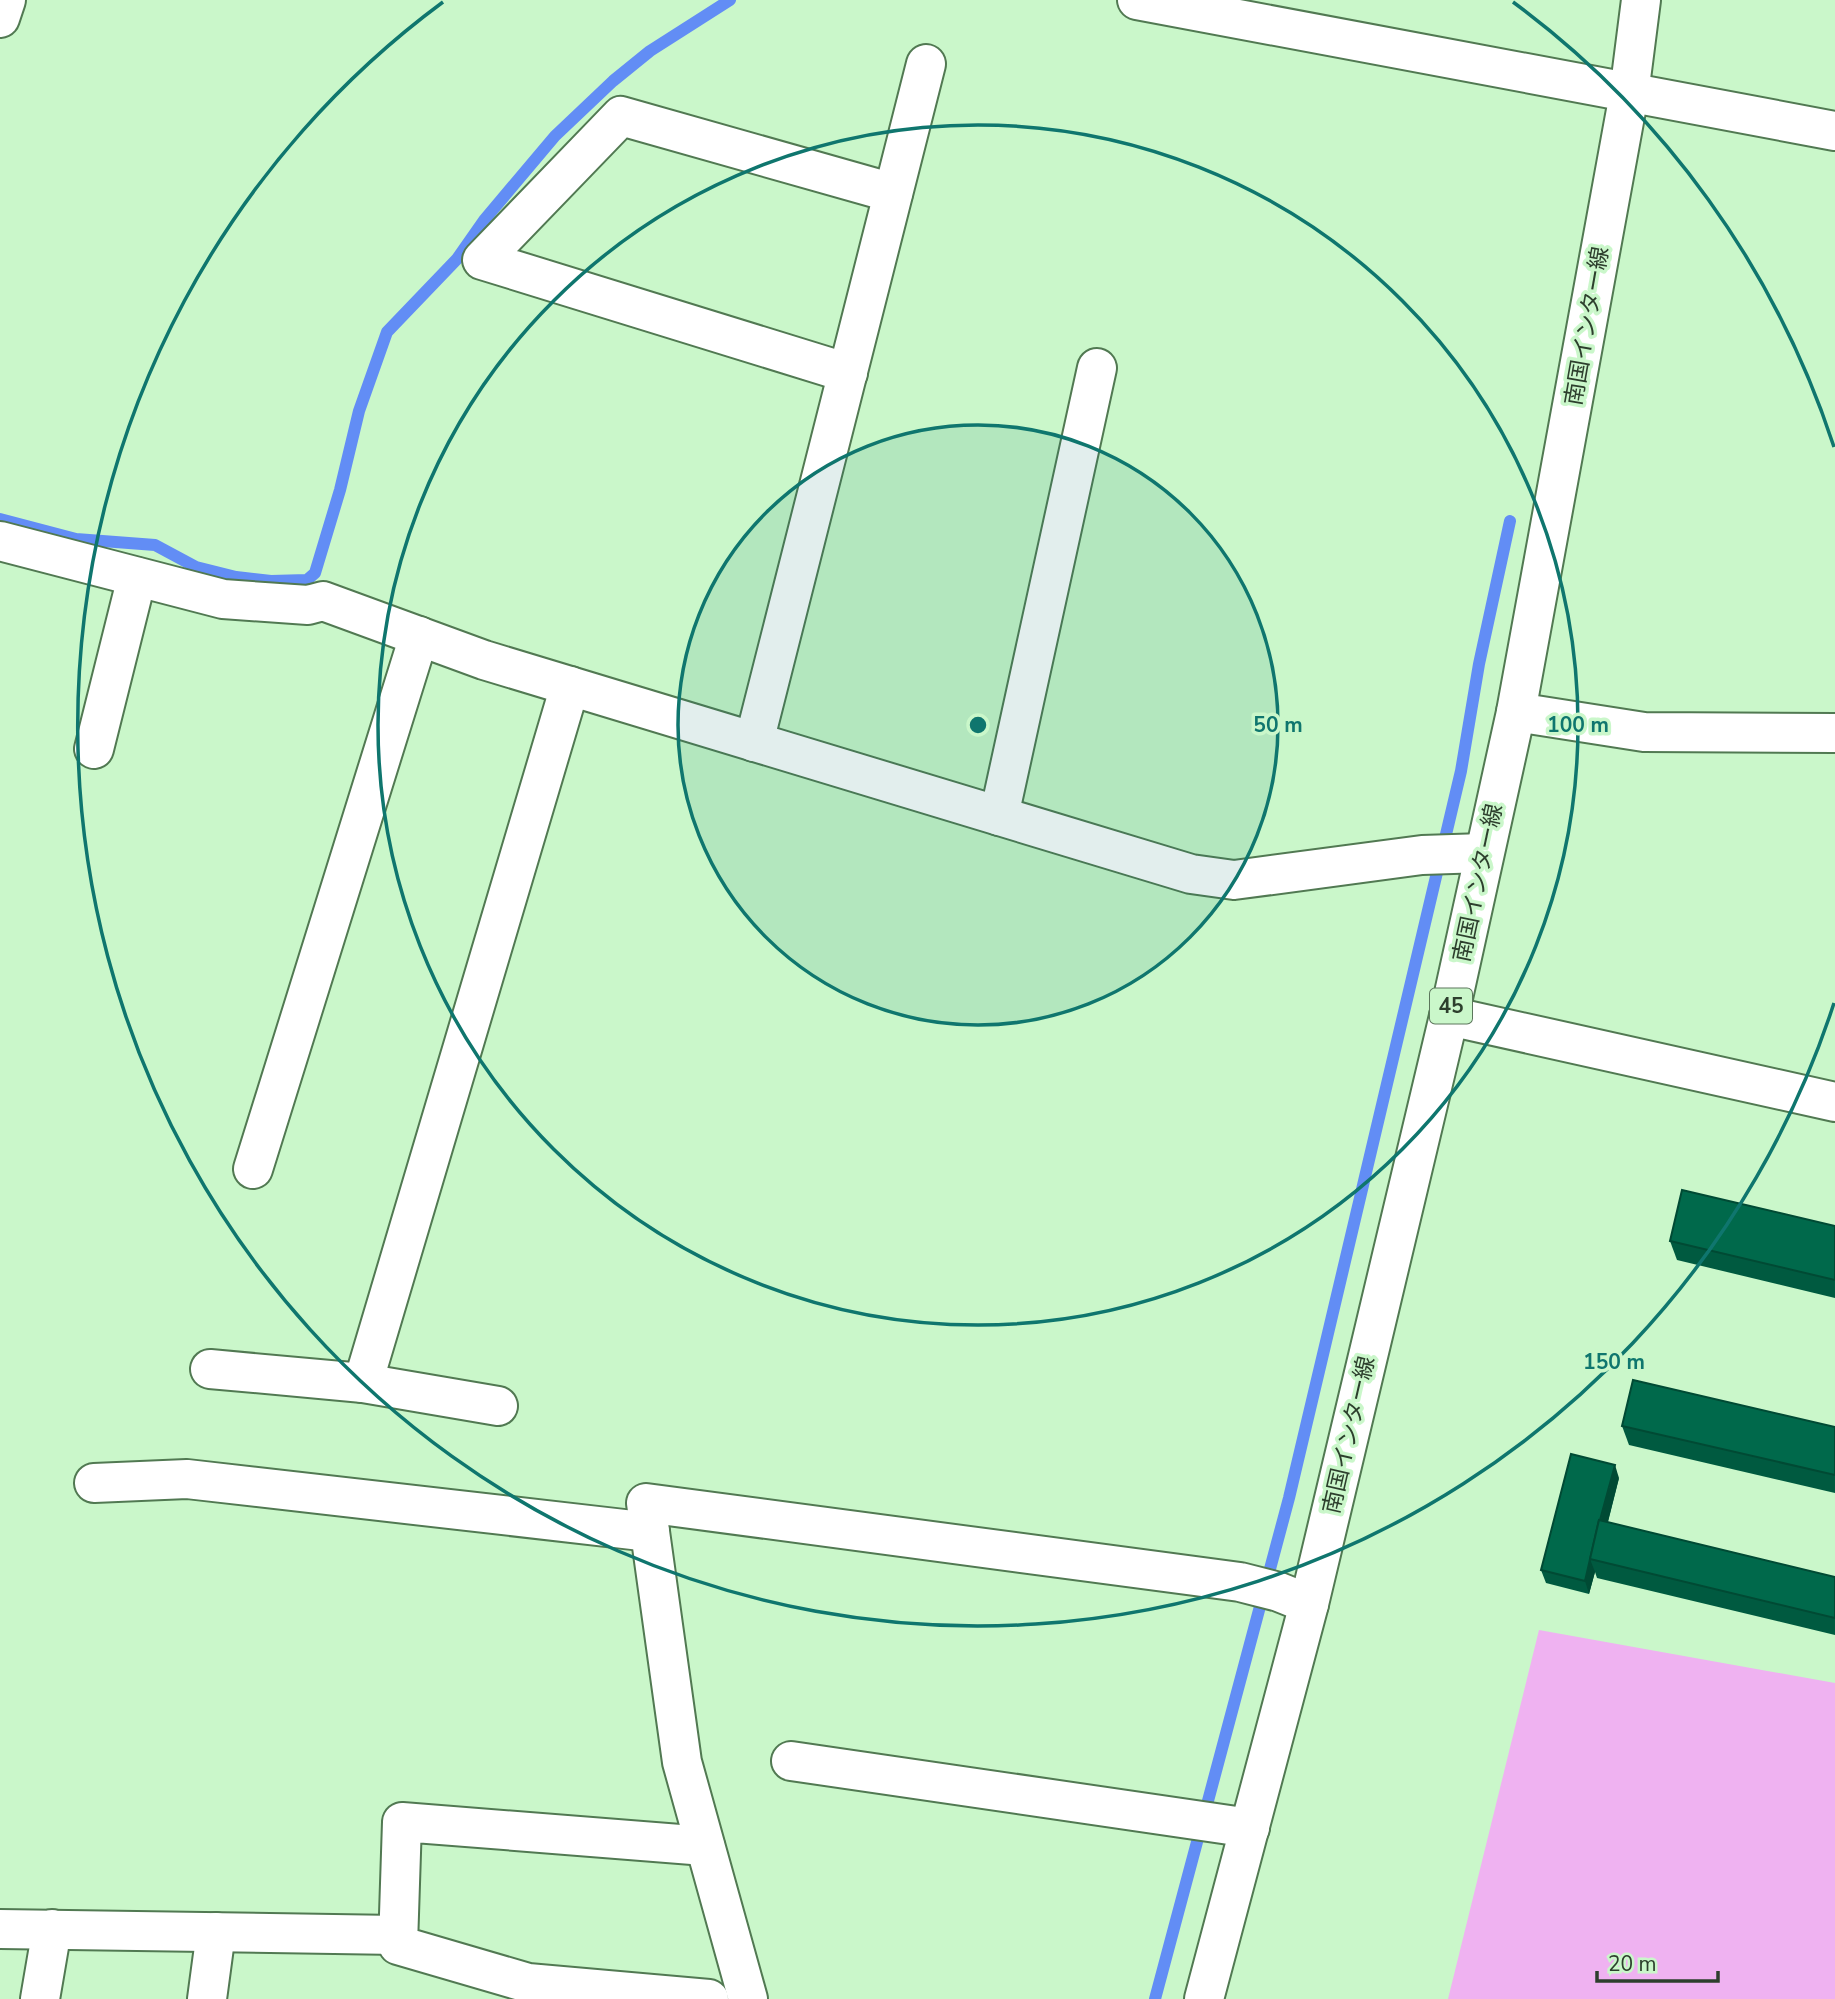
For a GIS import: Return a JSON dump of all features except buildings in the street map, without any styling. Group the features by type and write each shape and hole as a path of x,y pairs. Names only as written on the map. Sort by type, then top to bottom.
{"street":[{"path":"0,18 6,0"},
{"path":"1137,0 1835,131"},
{"name":"南国インター線","path":"1204,1999 1250,1828 1294,1598 1449,1016 1516,712 1629,94 1641,0"},
{"path":"754,742 926,64"},
{"path":"848,373 482,260 621,116 893,194"},
{"path":"999,816 1097,368"},
{"path":"0,541 223,598 308,605 323,601 484,660 1191,874 1234,880 1422,855 1483,853"},
{"path":"94,749 137,577"},
{"path":"253,1169 419,636"},
{"path":"363,1383 570,686"},
{"path":"1516,712 1644,732 1835,733"},
{"path":"1449,1016 1835,1102"},
{"path":"210,1369 363,1383 498,1406"},
{"path":"94,1483 187,1479 650,1532"},
{"path":"748,1999 682,1762 646,1503 1240,1582 1294,1598"},
{"path":"792,1761 1250,1828"},
{"path":"705,1846 402,1822 398,1945 528,1983 709,1999"},
{"path":"0,1928 398,1936"},
{"path":"40,1999 51,1930"},
{"path":"207,1999 216,1932"}],"shaded area":[{"path":"1539,1630 1835,1683 1835,1999 1448,1999"}],"waterway":[{"path":"0,519 76,539 155,545 196,567 236,577 271,581 307,580 315,573 340,490 359,411 387,332 457,259 485,219 555,136 613,81 650,51 730,0"},
{"path":"1155,1999 1289,1498 1461,771 1479,664 1510,521"}]}
